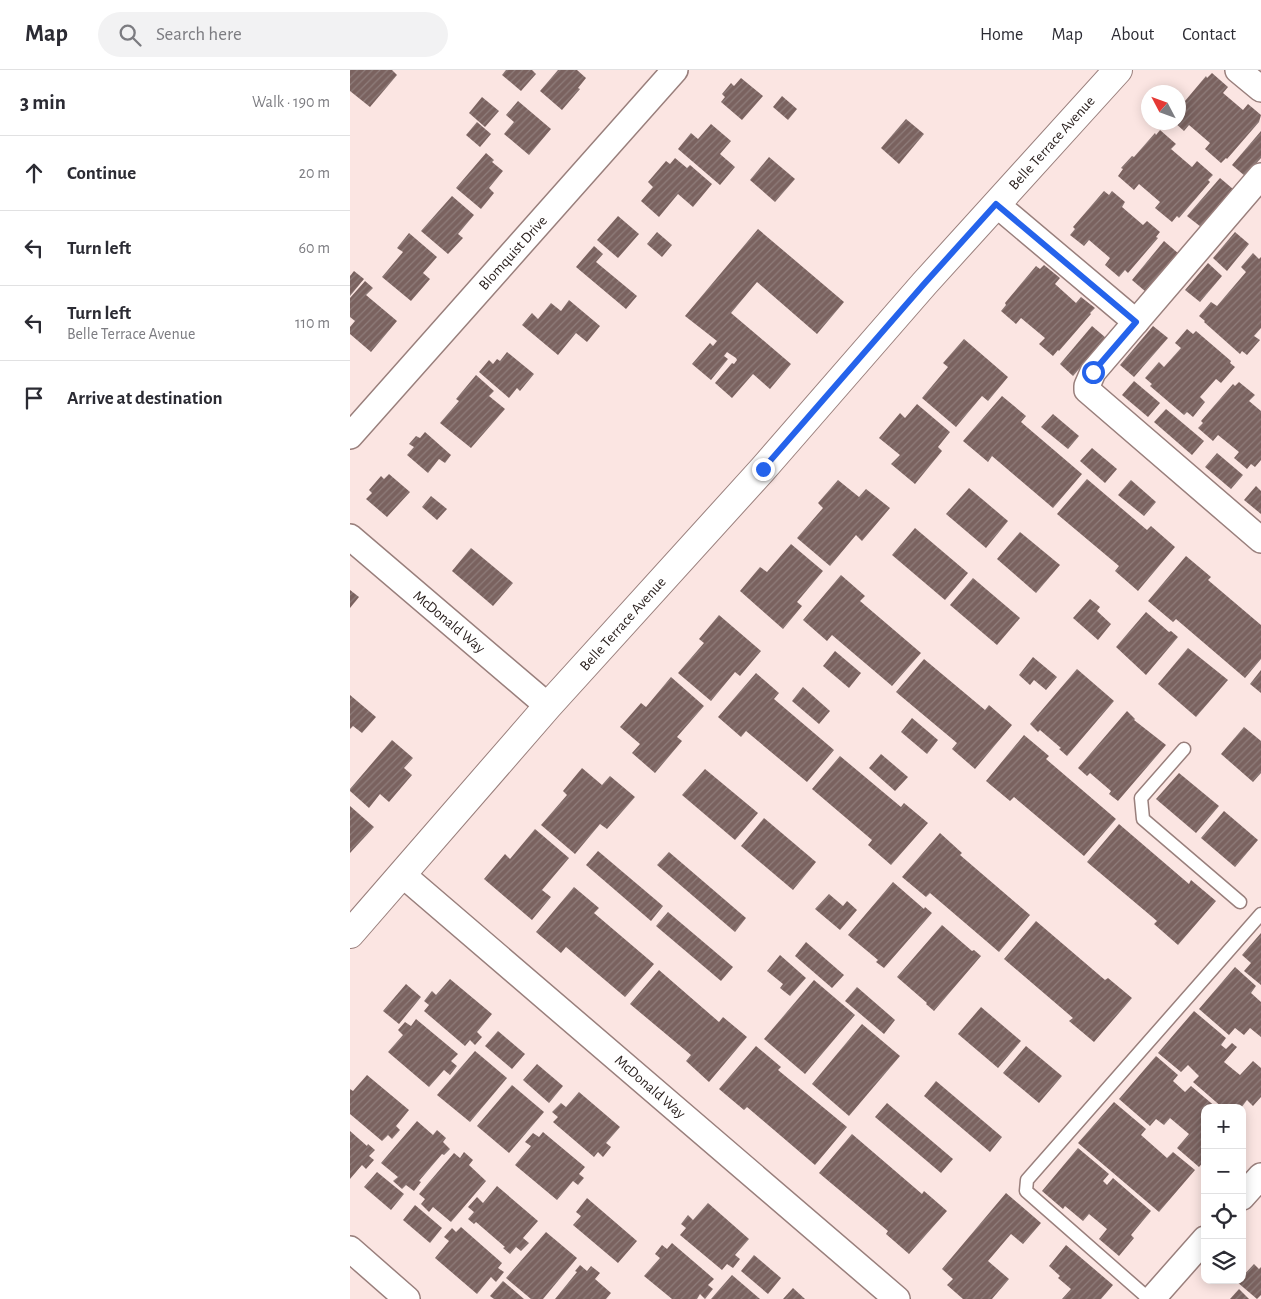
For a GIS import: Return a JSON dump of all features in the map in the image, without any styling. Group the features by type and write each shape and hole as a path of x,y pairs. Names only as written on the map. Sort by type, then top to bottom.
{"street":[{"name":"Blomquist Drive","path":"350,436 675,70"},
{"name":"Belle Terrace Avenue","path":"350,934 548,706 763,469 917,291 1118,70"},
{"path":"1238,70 1261,89"},
{"path":"1261,176 1093,372 1087,386 1087,390 1261,540"},
{"path":"996,204 1136,322"},
{"name":"McDonald Way","path":"350,538 548,706"},
{"name":"McDonald Way","path":"403,874 897,1299"},
{"path":"1245,1194 1261,1176"},
{"path":"1150,1299 1201,1243"},
{"path":"350,1249 407,1299"}],"lane":[{"path":"1184,749 1141,798 1143,819 1240,902"},
{"path":"1150,1299 1026,1191 1027,1180 1261,914"}],"building":[{"path":"350,70 392,70 397,75 370,107 350,91"},
{"path":"506,70 532,70 536,74 521,91 502,75"},
{"path":"558,70 577,70 586,78 578,88 580,89 562,110 540,91"},
{"path":"1212,73 1228,87 1223,93 1243,110 1248,104 1261,115 1259,122 1227,159 1221,163 1205,149 1210,143 1189,125 1186,129 1186,100 1206,76 1207,78"},
{"path":"741,78 763,96 742,120 721,102 725,97 722,94 731,83 734,86"},
{"path":"782,96 797,109 788,120 773,107"},
{"path":"482,97 499,111 485,127 469,113"},
{"path":"518,101 551,129 529,155 504,134 514,122 506,115"},
{"path":"906,119 924,134 899,164 881,148"},
{"path":"477,122 491,134 480,147 466,135"},
{"path":"711,124 731,141 720,154 735,167 720,185 678,149 691,133 698,139"},
{"path":"1160,130 1176,144 1171,149 1192,167 1197,161 1213,175 1208,180 1210,182 1179,218 1177,216 1172,222 1155,208 1160,202 1139,184 1134,190 1118,176 1123,169 1121,168 1132,156 1134,157 1155,133 1156,135"},
{"path":"1261,131 1261,158 1245,176 1232,165"},
{"path":"486,153 494,160 492,162 503,171 489,188 494,193 481,209 456,188"},
{"path":"769,157 795,179 775,202 750,180"},
{"path":"675,158 687,168 690,165 712,184 693,207 678,194 659,217 641,201 653,187 648,182 666,161 670,164"},
{"path":"1220,178 1233,189 1201,227 1187,216"},
{"path":"1104,191 1109,195 1112,191 1125,202 1122,207 1143,225 1147,221 1160,232 1156,237 1158,238 1128,273 1125,270 1119,277 1105,265 1110,258 1089,240 1084,246 1070,235 1075,229 1073,227"},
{"path":"452,196 474,215 458,234 463,238 448,254 421,231"},
{"path":"618,216 639,234 618,258 597,240"},
{"path":"758,229 844,302 817,334 757,282 731,313 791,364 770,389 753,374 732,398 715,383 732,363 734,364 737,360 736,358 727,352 724,356 728,359 711,380 692,364 710,343 713,346 717,341 685,316"},
{"path":"657,232 672,245 662,257 647,244"},
{"path":"1235,232 1249,244 1227,271 1213,258"},
{"path":"409,233 437,257 423,273 430,279 411,301 382,277 403,252 397,248"},
{"path":"1164,241 1179,254 1146,292 1132,280"},
{"path":"594,246 603,254 596,262 637,296 626,309 576,267"},
{"path":"1253,253 1259,259 1261,257 1261,328 1254,336 1260,340 1247,355 1242,351 1240,354 1199,316 1211,302 1217,306 1246,272 1241,267"},
{"path":"1208,263 1222,276 1200,302 1185,290"},
{"path":"1044,265 1060,278 1055,284 1076,303 1081,297 1095,308 1053,356 1039,344 1045,338 1021,318 1016,324 1001,311 1006,305 1005,303 1036,266 1040,269"},
{"path":"354,271 364,279 350,296 350,276"},
{"path":"365,281 373,288 366,295 397,321 371,352 350,334 350,327 355,321 350,317 350,298"},
{"path":"569,300 600,326 587,342 576,333 558,355 522,325 532,313 538,319 551,303 561,311"},
{"path":"1092,326 1106,338 1073,376 1060,364"},
{"path":"1153,326 1168,338 1134,377 1120,365"},
{"path":"1187,329 1193,334 1196,331 1231,361 1230,363 1235,367 1221,383 1216,379 1200,397 1205,402 1193,417 1187,412 1184,415 1150,386 1152,384 1145,378 1159,362 1164,367 1181,348 1175,343"},
{"path":"964,339 1008,377 988,401 982,396 956,427 922,398 948,367 943,363"},
{"path":"507,352 534,374 520,391 517,388 509,398 479,372 489,360 493,364 497,359 500,361"},
{"path":"476,375 494,391 489,396 505,409 471,448 440,423 459,401 456,399"},
{"path":"1134,381 1160,403 1148,417 1122,395"},
{"path":"1239,382 1255,395 1249,401 1261,411 1261,460 1255,467 1251,464 1247,469 1234,458 1239,452 1218,435 1213,441 1198,428 1203,423 1201,421 1233,384 1235,386"},
{"path":"1002,396 1026,416 1021,422 1082,474 1053,508 992,456 988,462 963,441"},
{"path":"917,404 950,432 938,447 942,451 915,484 891,464 900,455 879,438 900,413 905,418"},
{"path":"1166,409 1204,441 1192,455 1154,422"},
{"path":"1053,414 1079,436 1068,449 1041,427"},
{"path":"425,432 451,455 445,463 439,459 428,473 407,455 414,447 409,444 416,436 420,438"},
{"path":"1092,448 1117,469 1105,483 1080,461"},
{"path":"1217,453 1243,475 1231,489 1205,467"},
{"path":"389,474 410,492 387,517 366,499 372,493 369,490 381,476 384,479"},
{"path":"1087,479 1147,530 1151,526 1175,547 1138,591 1115,571 1119,566 1057,514"},
{"path":"838,480 859,497 866,489 890,508 862,541 856,535 830,566 797,538 823,508 818,503"},
{"path":"1131,480 1156,502 1144,516 1118,495"},
{"path":"1256,486 1261,491 1261,514 1244,500"},
{"path":"969,488 1008,521 986,548 946,514"},
{"path":"431,496 447,509 437,520 422,507"},
{"path":"915,528 968,573 945,600 892,555"},
{"path":"1020,532 1060,565 1036,593 997,559"},
{"path":"791,544 823,571 797,602 802,606 783,629 740,591 760,567 767,572"},
{"path":"471,548 513,583 493,606 452,571"},
{"path":"1186,556 1211,577 1208,580 1261,625 1261,659 1245,678 1176,619 1173,622 1148,601"},
{"path":"841,575 865,596 860,601 921,653 892,686 832,635 827,641 803,620"},
{"path":"973,578 1020,618 997,645 950,605"},
{"path":"350,590 359,597 350,608"},
{"path":"1090,599 1100,607 1097,611 1111,624 1098,640 1073,618"},
{"path":"1146,612 1169,632 1171,631 1178,637 1146,675 1116,647"},
{"path":"719,615 761,651 740,676 735,672 711,701 678,673 704,643 699,639"},
{"path":"1188,648 1228,680 1196,717 1158,684"},
{"path":"835,651 861,673 849,688 823,666"},
{"path":"1033,657 1057,677 1046,690 1034,680 1030,685 1019,675"},
{"path":"924,659 985,710 989,705 1012,725 975,769 952,749 957,743 896,692"},
{"path":"1077,669 1114,701 1067,756 1059,749 1061,748 1030,724"},
{"path":"1261,670 1261,693 1250,684"},
{"path":"756,673 779,693 774,699 834,750 807,782 746,731 741,737 718,717"},
{"path":"671,677 704,706 677,737 682,741 655,773 632,753 640,744 620,727 641,703 646,707"},
{"path":"803,687 830,711 819,724 792,701"},
{"path":"350,695 376,717 362,733 353,726 350,729"},
{"path":"1127,711 1134,720 1166,745 1118,801 1109,794 1111,791 1090,773 1087,776 1078,768"},
{"path":"912,718 938,740 927,754 901,732"},
{"path":"1244,727 1261,741 1261,773 1253,782 1221,754"},
{"path":"1024,735 1049,756 1046,759 1116,819 1084,856 1014,797 1010,801 986,781"},
{"path":"392,740 413,758 404,768 412,775 389,802 380,794 369,808 350,789"},
{"path":"881,754 908,777 895,791 869,768"},
{"path":"840,756 901,807 904,803 928,823 891,865 868,845 872,840 812,789"},
{"path":"582,768 602,785 610,776 635,797 607,829 600,824 575,854 541,825 567,795 563,791"},
{"path":"705,769 758,813 735,840 682,795"},
{"path":"1179,773 1219,806 1196,833 1156,799"},
{"path":"350,806 374,827 350,853"},
{"path":"1224,811 1258,840 1235,867 1201,838"},
{"path":"764,818 816,862 793,890 741,846"},
{"path":"1119,824 1189,884 1191,880 1216,901 1178,945 1154,924 1157,921 1087,862"},
{"path":"535,829 569,858 542,890 551,897 532,920 484,879 505,854 510,859"},
{"path":"940,833 962,853 960,855 1030,915 999,952 930,893 926,897 902,877"},
{"path":"598,851 663,906 651,921 586,865"},
{"path":"669,852 746,918 735,932 657,865"},
{"path":"893,882 924,909 925,907 932,913 884,968 876,962 878,960 848,935"},
{"path":"574,887 599,908 594,913 654,964 625,997 566,947 561,953 536,932"},
{"path":"829,894 843,906 847,901 857,910 840,930 815,909"},
{"path":"668,912 733,967 721,981 656,926"},
{"path":"1036,921 1105,980 1108,978 1132,998 1094,1042 1069,1021 1073,1018 1004,959"},
{"path":"942,925 972,951 974,950 981,956 934,1011 897,977"},
{"path":"1261,933 1261,985 1244,971 1251,963 1242,955"},
{"path":"806,942 844,975 832,988 795,956"},
{"path":"780,955 806,978 790,996 780,988 783,984 767,971"},
{"path":"1235,967 1256,986 1251,993 1261,1002 1261,1037 1250,1028 1244,1035 1235,1028 1229,1035 1199,1009"},
{"path":"659,970 719,1022 723,1017 747,1037 709,1082 686,1061 691,1055 630,1004"},
{"path":"450,979 492,1014 477,1032 482,1037 475,1045 470,1040 465,1046 424,1011 429,1005 424,1001 432,991 436,995"},
{"path":"814,980 855,1015 805,1074 764,1039"},
{"path":"406,984 421,997 399,1024 383,1011"},
{"path":"857,987 895,1020 884,1034 845,1001"},
{"path":"981,1007 1021,1041 998,1068 958,1034"},
{"path":"1194,1011 1226,1038 1221,1045 1226,1049 1232,1043 1237,1047 1224,1062 1240,1075 1253,1061 1261,1068 1261,1097 1253,1106 1247,1100 1244,1104 1218,1104 1193,1082 1199,1076 1188,1065 1181,1072 1158,1053"},
{"path":"416,1019 458,1054 451,1061 457,1066 450,1075 444,1070 429,1087 388,1052 403,1035 398,1030 405,1022 411,1026"},
{"path":"862,1024 900,1056 849,1116 812,1084"},
{"path":"498,1031 525,1054 512,1069 485,1046"},
{"path":"756,1046 781,1067 778,1070 847,1127 815,1165 747,1107 744,1110 719,1089"},
{"path":"1026,1046 1062,1076 1039,1103 1003,1073"},
{"path":"475,1051 507,1078 470,1122 437,1095"},
{"path":"1156,1056 1178,1075 1173,1081 1185,1092 1191,1086 1212,1104 1201,1104 1201,1165 1199,1167 1177,1148 1189,1134 1170,1118 1164,1125 1156,1119 1150,1126 1119,1099"},
{"path":"537,1064 563,1086 549,1103 523,1080"},
{"path":"367,1075 409,1110 396,1126 400,1130 392,1139 388,1135 382,1141 350,1114 350,1089 353,1091"},
{"path":"936,1081 1002,1137 990,1152 924,1096"},
{"path":"512,1085 544,1112 509,1153 477,1126"},
{"path":"579,1092 620,1127 606,1143 611,1147 603,1157 598,1152 594,1157 553,1122 558,1117 552,1112 561,1103 566,1107"},
{"path":"1114,1102 1146,1129 1141,1135 1167,1158 1173,1152 1195,1170 1159,1212 1078,1143"},
{"path":"887,1103 953,1159 941,1173 875,1117"},
{"path":"417,1121 433,1135 437,1130 446,1138 443,1142 450,1149 444,1155 442,1154 419,1181 421,1182 414,1191 406,1185 402,1189 393,1181 398,1177 381,1163"},
{"path":"350,1131 367,1146 368,1144 375,1150 369,1156 374,1160 366,1169 362,1165 350,1179"},
{"path":"543,1132 585,1167 579,1174 584,1178 578,1185 573,1181 557,1200 515,1165 531,1146 525,1142 533,1133 539,1137"},
{"path":"852,1134 922,1194 924,1191 947,1211 909,1254 886,1234 888,1231 819,1173"},
{"path":"1078,1148 1109,1174 1103,1181 1107,1185 1113,1178 1151,1211 1131,1235 1134,1238 1119,1256 1099,1239 1107,1229 1089,1214 1083,1221 1065,1206 1063,1209 1042,1191"},
{"path":"464,1152 473,1160 469,1165 486,1181 451,1222 433,1207 429,1212 421,1204 425,1199 419,1194 454,1153 460,1158"},
{"path":"377,1172 404,1194 391,1210 364,1187"},
{"path":"497,1186 538,1221 523,1238 529,1243 521,1251 516,1247 510,1254 503,1248 505,1247 476,1222 474,1224 468,1219 474,1212 468,1207 477,1197 483,1203"},
{"path":"1006,1193 1041,1223 1023,1244 1011,1234 988,1261 1009,1279 992,1299 963,1299 947,1285 953,1279 942,1269"},
{"path":"587,1198 637,1241 618,1263 573,1225 581,1216 576,1212"},
{"path":"708,1203 749,1239 735,1255 740,1259 733,1268 727,1264 722,1270 680,1235 686,1228 681,1224 688,1215 693,1220"},
{"path":"415,1205 442,1228 430,1243 403,1220"},
{"path":"461,1227 502,1263 498,1268 504,1272 496,1282 491,1277 477,1294 435,1258 449,1241 444,1237 452,1228 456,1232"},
{"path":"546,1232 577,1258 543,1299 531,1299 506,1278"},
{"path":"672,1243 714,1279 708,1285 713,1289 705,1299 700,1294 697,1299 672,1299 644,1276 660,1258 655,1254 662,1245 667,1249"},
{"path":"1066,1245 1113,1285 1101,1299 1062,1299 1071,1289 1058,1278 1060,1276 1049,1266"},
{"path":"754,1255 781,1278 768,1294 741,1271"},
{"path":"1254,1264 1259,1269 1261,1267 1261,1295 1257,1299 1239,1284 1246,1284 1246,1273"},
{"path":"580,1265 587,1271 591,1266 600,1273 595,1279 611,1293 606,1299 555,1299 577,1272 575,1271"},
{"path":"732,1275 760,1299 711,1299"},
{"path":"503,1281 524,1299 494,1299 490,1296"},
{"path":"793,1288 805,1299 783,1299"},
{"path":"1239,1289 1249,1299 1230,1299"}],"route":[{"path":"763,469 996,204 1136,322 1093,372"}]}
